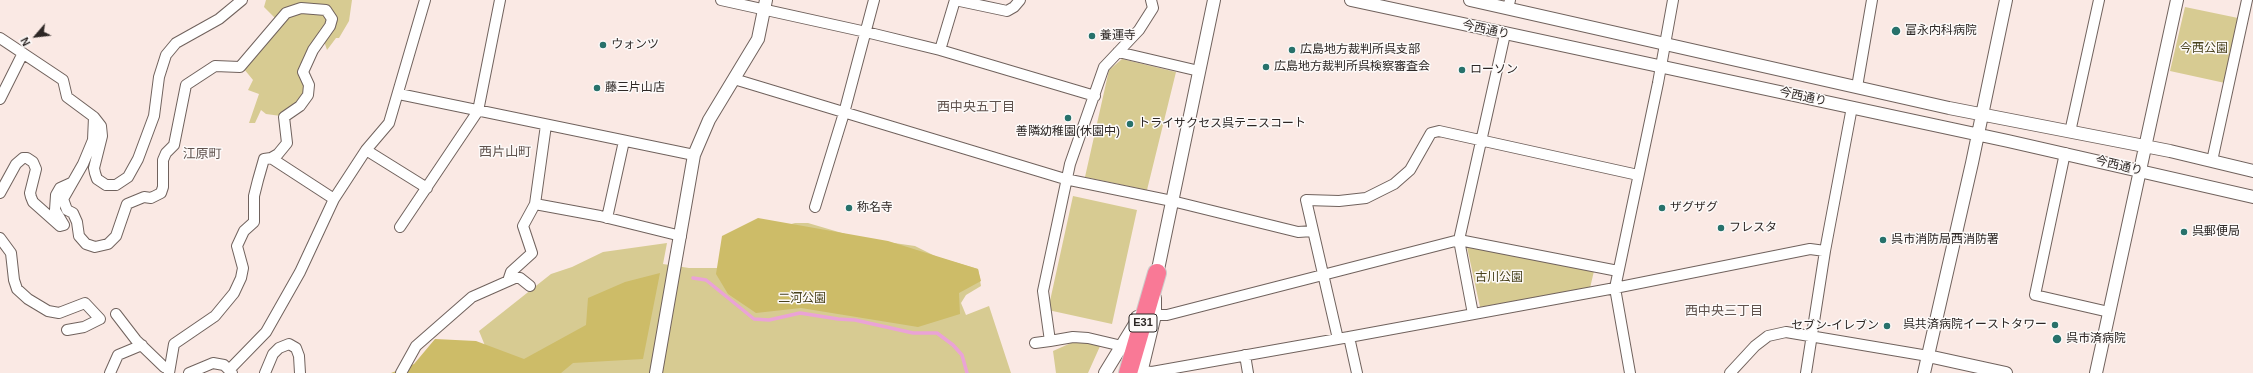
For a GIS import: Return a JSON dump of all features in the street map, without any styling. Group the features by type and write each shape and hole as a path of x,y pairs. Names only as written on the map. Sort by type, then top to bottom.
{"highway":[{"name":"E31","path":"1137,372 1156,273"}],"street":[{"path":"0,38 63,80 67,97 94,117 101,126 102,136 94,168 95,173 97,179 106,185 116,186 128,177 138,159 154,116 159,77 166,55 176,43 219,19 242,0"},
{"path":"189,373 213,363 224,365 231,371 266,332 300,272 334,199 366,150 389,123 399,94 425,0"},
{"path":"400,227 478,111 500,0"},
{"path":"721,0 765,5 940,50 1095,96"},
{"path":"816,207 844,113 874,0"},
{"path":"940,50 955,0 1007,11 1014,7 1020,0"},
{"path":"1050,341 1043,291 1065,179 1104,67 1139,30 1153,8 1151,0"},
{"path":"1214,0 1156,273 1155,315 1137,372 1152,372 1349,337 1615,288 1810,249 1825,250"},
{"name":"今西通り","path":"1352,0 1505,34 1852,107 2253,197"},
{"name":"今西通り","path":"1470,0 1509,4 1666,43 1857,87 2212,161 2253,171"},
{"path":"1630,373 1615,288 1662,66 1667,25 1673,0"},
{"path":"1857,87 1872,0"},
{"path":"1924,373 1983,114 2006,0"},
{"path":"2070,132 2099,0"},
{"path":"2096,373 2177,0"},
{"path":"2212,161 2247,0"},
{"path":"656,373 694,155 709,120 758,39 765,5"},
{"path":"94,117 93,140 63,199 67,210 73,213 77,222 79,236 86,244 95,247 108,244 116,236 127,204 161,193 163,187 163,160 166,153 174,145 186,85 216,66 240,67 286,12 301,8 326,10 332,19 330,26 313,50 303,72 309,85 308,95 300,106 284,118 287,143 278,154 271,158 264,159 254,196 254,222 244,231 237,246 243,268 241,278 234,293 215,316 174,344 169,371 129,332 116,314"},
{"path":"1473,314 1459,240 1505,34"},
{"path":"1118,52 1199,71"},
{"path":"0,99 23,53"},
{"path":"734,79 1065,179 1172,202 1298,232 1313,231"},
{"path":"399,94 694,155"},
{"path":"1806,373 1813,336 1825,250 1852,107"},
{"path":"508,281 511,272 532,253 523,226 535,204 546,125"},
{"path":"1338,338 1306,200 1340,201 1366,198 1394,184 1410,170 1431,133 1439,131 1638,176"},
{"path":"607,218 624,141"},
{"path":"366,150 427,188"},
{"path":"2065,154 2035,295 2109,312"},
{"path":"0,193 16,164 23,158 27,158 32,162 36,170 30,193 33,202 60,226 64,225 55,210 56,195 60,188 71,183"},
{"path":"271,158 334,199"},
{"path":"1105,373 1135,324 1172,202"},
{"path":"535,204 607,218 681,236"},
{"path":"0,238 11,253 14,280 18,289 28,299 48,311 59,313 85,303 100,319 84,327 67,330"},
{"path":"1155,315 1166,315 1459,240 1618,271"},
{"path":"401,373 416,346 472,297 508,281 520,278 530,286"},
{"path":"1730,373 1755,346 1768,336 1786,332 1928,356 2006,373"},
{"path":"1035,343 1074,337 1088,338 1122,346"},
{"path":"1349,337 1357,373"},
{"path":"265,373 273,354 282,346 289,344 296,348 299,356 300,373"},
{"path":"110,373 118,355 142,345"},
{"path":"1245,355 1248,373"}],"green space":[{"path":"266,0 352,0 349,21 339,38 336,38 327,50 325,44 318,42 310,50 303,98 281,116 266,114 261,110 255,123 249,123 259,94 248,90 253,80 244,69 279,27 274,17 264,7"},
{"name":"今西公園","path":"2185,7 2238,18 2225,83 2170,71"},
{"name":"トライサクセス呉テニスコート","path":"1122,59 1176,72 1147,190 1085,177 1109,70"},
{"path":"1073,196 1137,210 1112,324 1048,310"},
{"path":"758,218 888,241 978,269 981,281 959,293 960,314 918,327 801,308 756,313 728,294 716,274 722,236"},
{"name":"二河公園","path":"795,223 808,223 859,238 915,246 937,257 978,269 981,286 966,295 961,303 966,315 989,306 1011,373 500,373 490,358 479,331 551,274 572,267 603,252 667,243 663,264 689,268 720,268 773,229"},
{"name":"古川公園","path":"1467,247 1594,271 1590,288 1480,307"},
{"path":"660,273 643,359 573,363 561,373 391,373 414,364 435,339 476,341 524,359 586,325 588,298 625,282"},
{"path":"1085,342 1101,344 1088,373 1056,373 1053,351 1071,343"}],"waterway":[{"path":"693,278 706,280 754,319 769,320 800,313 855,320 913,333 937,333 953,345 962,355 967,373"}],"place":[{"name":"富永内科病院","path":"1896,31"},
{"name":"養運寺","path":"1092,36"},
{"name":"ウォンツ","path":"603,45"},
{"name":"広島地方裁判所呉支部","path":"1292,50"},
{"name":"広島地方裁判所呉検察審査会","path":"1266,67"},
{"name":"ローソン","path":"1462,70"},
{"name":"藤三片山店","path":"597,88"},
{"name":"善隣幼稚園(休園中)","path":"1068,118"},
{"name":"トライサクセス呉テニスコート","path":"1130,124"},
{"name":"称名寺","path":"849,208"},
{"name":"ザグザグ","path":"1662,208"},
{"name":"フレスタ","path":"1721,228"},
{"name":"呉郵便局","path":"2184,232"},
{"name":"呉市消防局西消防署","path":"1883,240"},
{"name":"呉共済病院イーストタワー","path":"2055,325"},
{"name":"セブン-イレブン","path":"1887,326"},
{"name":"呉市済病院","path":"2057,339"}],"district":[{"name":"西中央五丁目","path":"976,107"},
{"name":"西片山町","path":"505,152"},
{"name":"江原町","path":"202,154"},
{"name":"西中央三丁目","path":"1724,311"}]}
